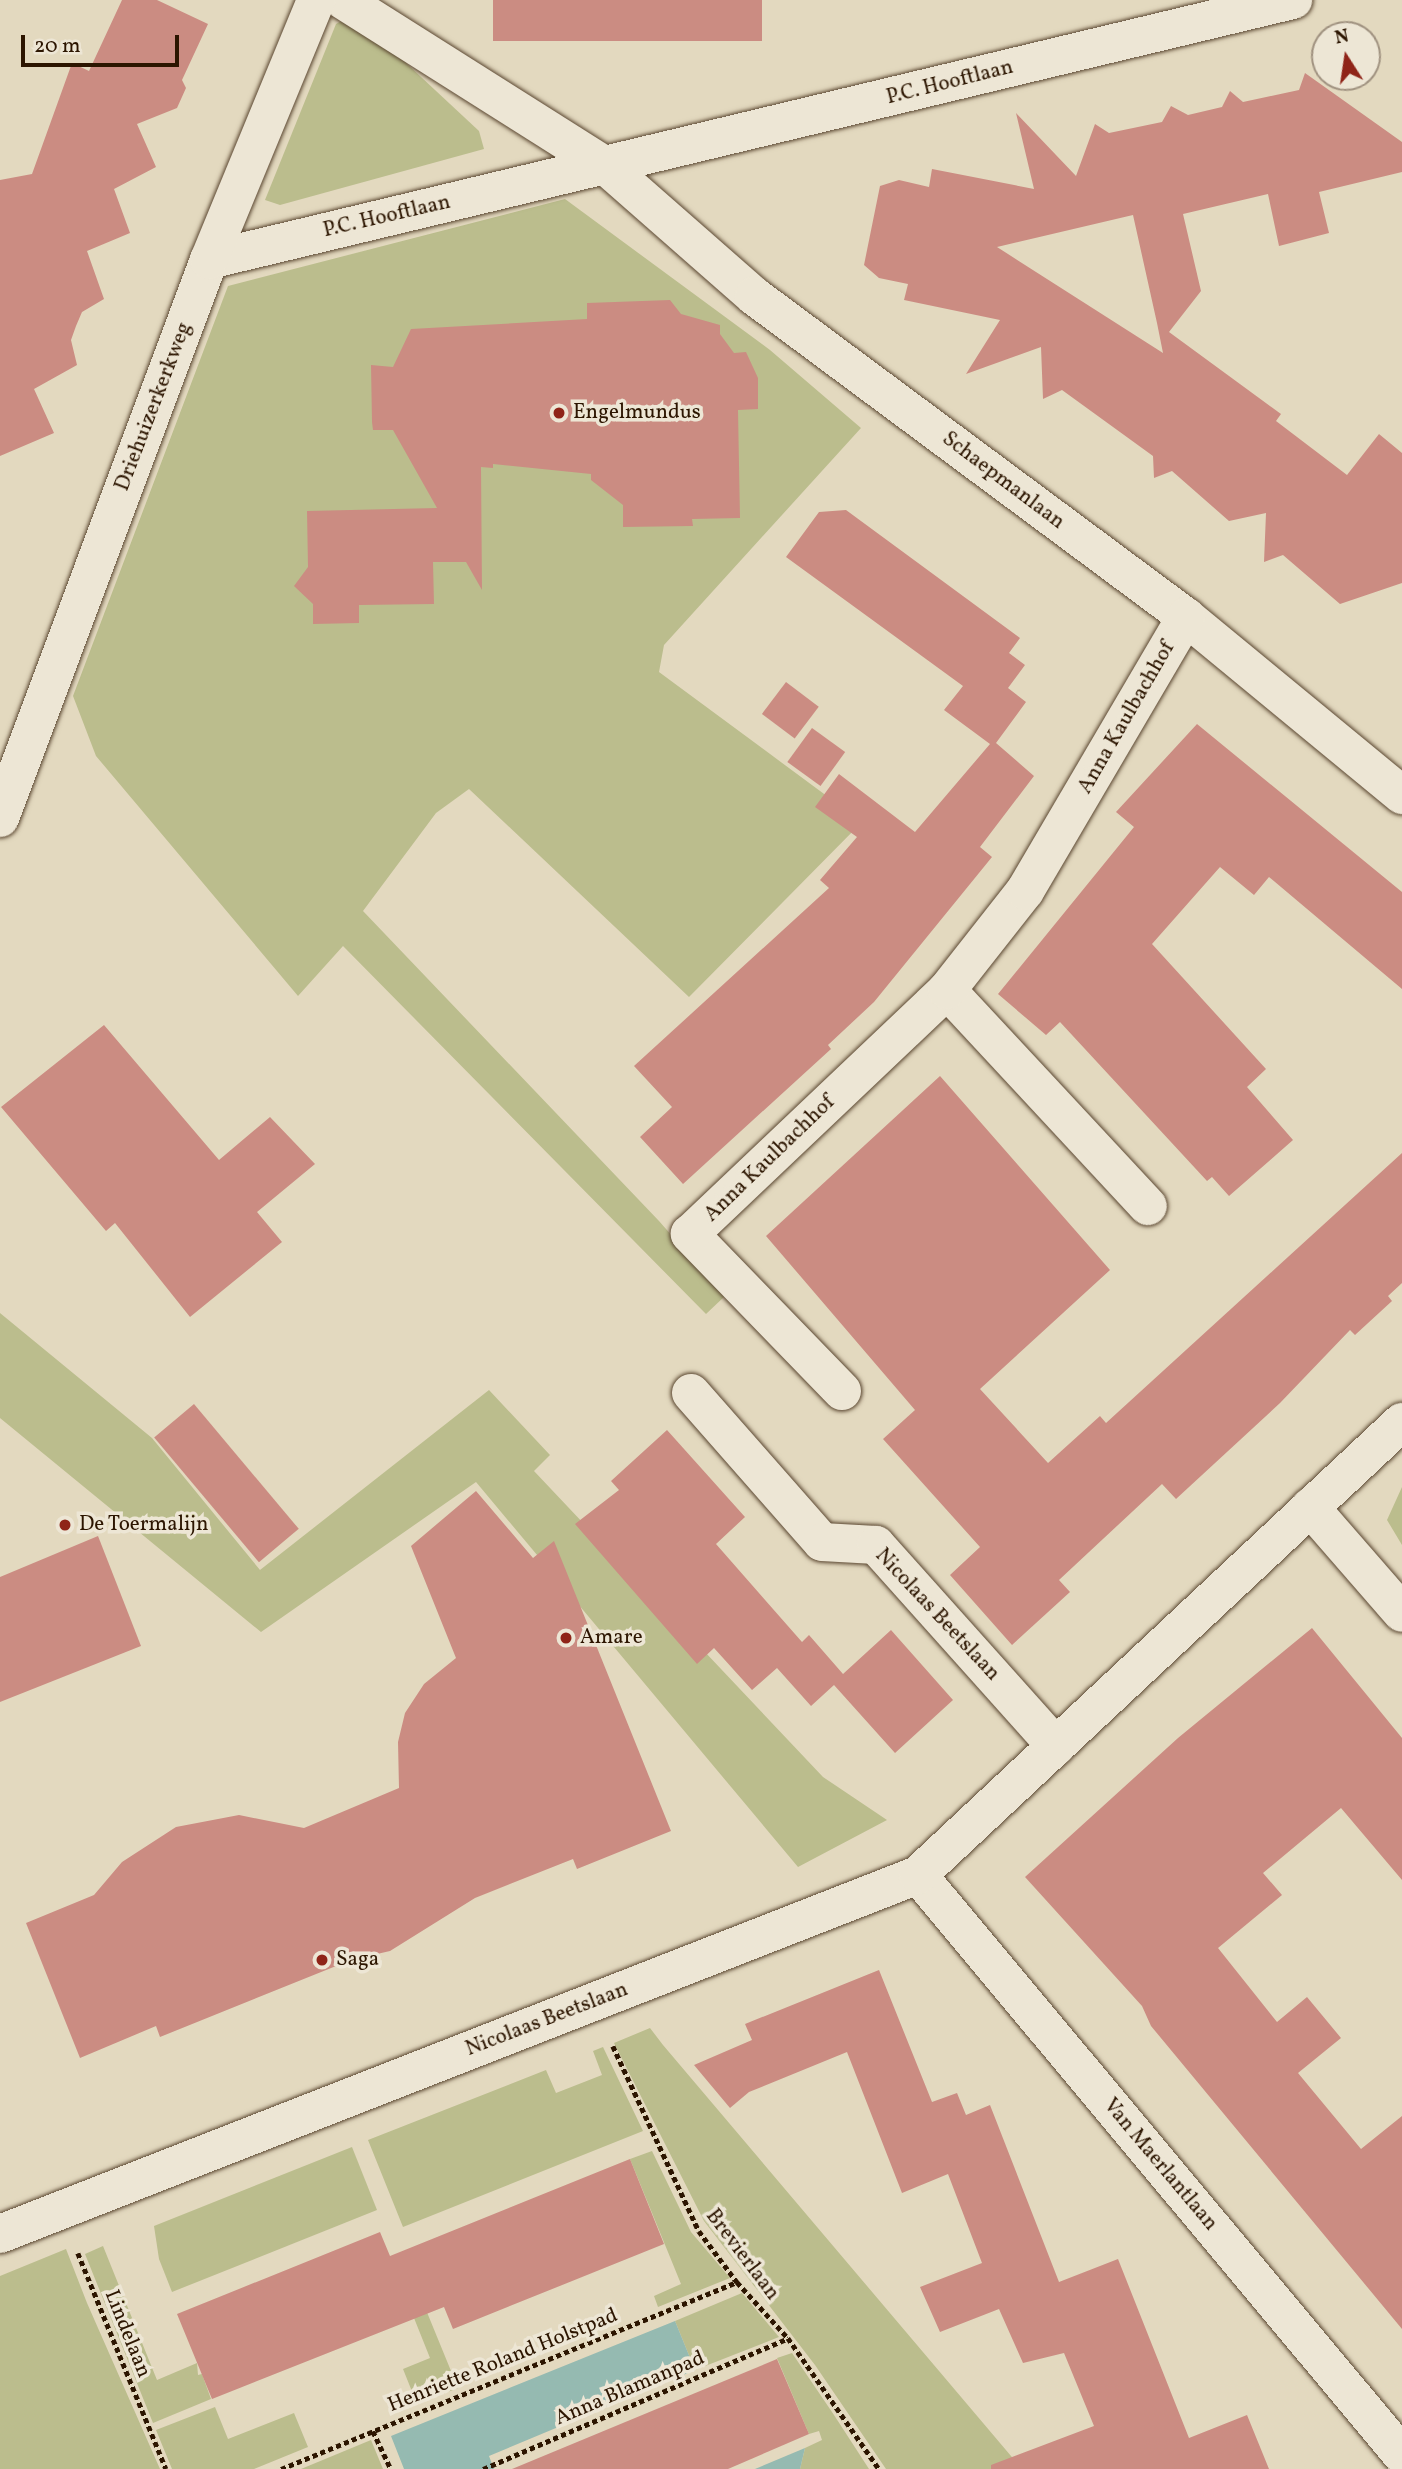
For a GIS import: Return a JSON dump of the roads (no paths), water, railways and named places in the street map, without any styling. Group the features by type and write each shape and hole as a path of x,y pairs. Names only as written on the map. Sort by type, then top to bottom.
{"street":[{"name":"Driehuizerkerkweg","path":"0,818 209,260 316,0"},
{"path":"343,0 606,166"},
{"name":"P.C. Hooftlaan","path":"209,260 1293,0"},
{"name":"Schaepmanlaan","path":"606,166 754,296 1186,617 1402,795"},
{"name":"Anna Kaulbachhof","path":"842,1391 690,1234 947,990 1026,891 1186,617"},
{"path":"947,990 1148,1206"},
{"name":"Nicolaas Beetslaan","path":"691,1393 822,1542 876,1545 1056,1746"},
{"name":"Nicolaas Beetslaan","path":"0,2234 918,1875 1402,1422"},
{"path":"1310,1507 1402,1614"},
{"name":"Van Maerlantlaan","path":"918,1875 1402,2455"}],"water":[{"path":"675,2321 695,2370 489,2456 494,2469 404,2469 391,2436"},
{"path":"805,2448 800,2469 755,2469"}],"place":[{"name":"Engelmundus","path":"559,413"},
{"name":"De Toermalijn","path":"65,1525"},
{"name":"Amare","path":"566,1638"},
{"name":"Saga","path":"322,1960"}]}
